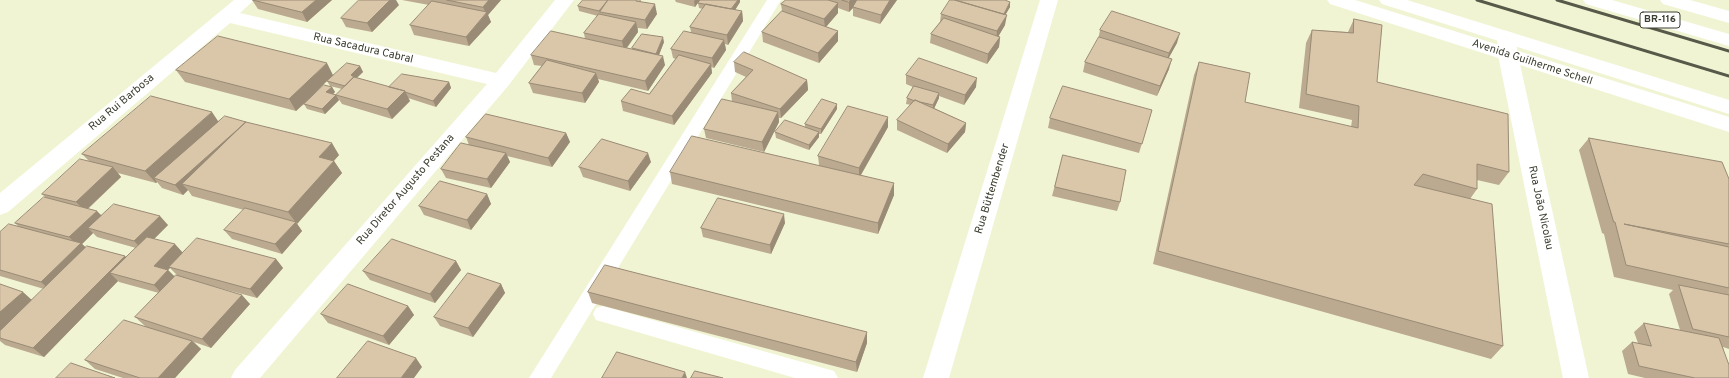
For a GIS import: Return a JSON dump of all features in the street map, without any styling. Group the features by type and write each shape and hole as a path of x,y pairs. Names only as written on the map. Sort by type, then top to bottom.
{"main road":[{"name":"Rua Rui Barbosa","path":"0,206 245,0"},
{"name":"Rua Diretor Augusto Pestana","path":"244,378 501,81 565,0"},
{"name":"Rua Büttembender","path":"936,378 1049,0"},
{"name":"Avenida Guilherme Schell","path":"1336,0 1507,46 1726,115"},
{"name":"Avenida Guilherme Schell","path":"1388,0 1507,46"},
{"name":"BR-116","path":"1592,0 1729,40"},
{"name":"BR-116","path":"1669,0 1729,17"},
{"name":"Rua Sacadura Cabral","path":"226,16 501,81"},
{"name":"Rua João Nicolau","path":"1507,46 1576,378"}],"lane":[{"path":"540,378 774,0"},
{"path":"603,314 827,378"}],"building":[{"path":"253,0 316,0 302,12"},
{"path":"359,0 390,0 367,23 341,18"},
{"path":"447,0 489,0 483,7"},
{"path":"583,0 608,0 599,11 578,6"},
{"path":"608,0 636,0 655,4 645,20 600,12"},
{"path":"700,0 738,0 731,9 698,3"},
{"path":"786,0 828,0 838,3 824,19 781,4"},
{"path":"857,0 890,0 881,15 853,7"},
{"path":"950,0 955,0 1007,15 997,31 941,14"},
{"path":"955,0 1005,0 1010,2 1004,14"},
{"path":"432,1 487,12 466,37 410,25"},
{"path":"706,4 742,11 727,35 690,27"},
{"path":"782,11 838,31 818,53 762,32"},
{"path":"1112,11 1180,33 1169,53 1100,30"},
{"path":"599,14 636,22 622,41 584,33"},
{"path":"944,18 1000,37 988,54 931,34"},
{"path":"1354,19 1382,25 1377,82 1508,114 1509,172 1477,164 1477,189 1423,174 1414,185 1492,204 1503,346 1158,251 1199,62 1250,73 1245,102 1358,128 1359,106 1306,94 1312,30 1353,33"},
{"path":"551,31 663,56 645,81 531,55"},
{"path":"684,31 724,40 712,58 671,49"},
{"path":"642,34 663,37 656,54 632,48"},
{"path":"218,36 327,63 289,99 176,70"},
{"path":"1099,37 1172,59 1160,86 1085,62"},
{"path":"744,52 807,80 780,109 731,93 753,70 734,62"},
{"path":"679,55 711,64 672,116 621,101 631,89 649,94"},
{"path":"919,58 977,78 965,95 906,75"},
{"path":"547,60 596,73 582,93 529,83"},
{"path":"347,63 360,66 351,75 354,77 345,86 327,81"},
{"path":"402,74 449,82 433,101 389,87"},
{"path":"354,77 405,91 387,109 336,95"},
{"path":"324,85 332,87 326,92 336,95 322,109 304,104"},
{"path":"914,86 939,93 933,105 907,98"},
{"path":"1063,86 1152,110 1142,144 1050,118"},
{"path":"151,96 212,112 145,171 82,154"},
{"path":"722,99 778,112 762,142 704,129"},
{"path":"822,99 837,104 821,129 805,124"},
{"path":"915,100 966,123 948,144 897,120"},
{"path":"848,106 888,117 859,168 818,156"},
{"path":"486,114 566,133 548,158 466,137"},
{"path":"225,116 246,122 175,185 154,178"},
{"path":"785,120 819,132 809,145 775,132"},
{"path":"246,122 332,143 319,157 334,161 288,212 182,184"},
{"path":"692,136 894,183 878,223 670,172"},
{"path":"1589,138 1722,162 1729,179 1729,244 1624,224 1729,247 1729,288 1626,265 1615,222"},
{"path":"602,139 648,153 628,181 579,167"},
{"path":"461,143 506,153 487,179 441,169"},
{"path":"1063,155 1126,170 1120,202 1055,187"},
{"path":"80,159 113,167 76,202 42,194"},
{"path":"440,181 487,194 467,220 419,206"},
{"path":"44,197 97,211 69,237 15,223"},
{"path":"718,198 784,214 770,245 701,228"},
{"path":"114,204 160,216 134,241 88,228"},
{"path":"245,208 296,222 275,244 224,230"},
{"path":"9,224 81,243 41,282 0,270 0,232"},
{"path":"147,237 175,244 154,266 168,270 154,285 110,273"},
{"path":"197,238 276,259 250,289 169,267"},
{"path":"392,239 456,261 430,294 363,271"},
{"path":"87,246 125,256 33,348 0,338 0,331"},
{"path":"605,265 867,332 856,362 588,292"},
{"path":"468,273 501,284 468,328 434,317"},
{"path":"176,275 242,295 202,339 135,317"},
{"path":"0,284 23,292 0,312"},
{"path":"348,284 408,306 383,336 321,314"},
{"path":"1679,285 1729,295 1729,337 1693,329"},
{"path":"124,320 192,341 158,378 140,378 85,360"},
{"path":"1644,323 1719,338 1729,365 1729,378 1695,378 1639,366 1632,342 1651,346"},
{"path":"368,341 416,358 401,378 337,378"},
{"path":"617,352 685,372 682,378 602,378"},
{"path":"71,363 115,378 56,378"},
{"path":"695,371 723,378 691,378"}],"railway":[{"path":"1477,0 1729,76"},
{"path":"1557,0 1729,51"}]}
